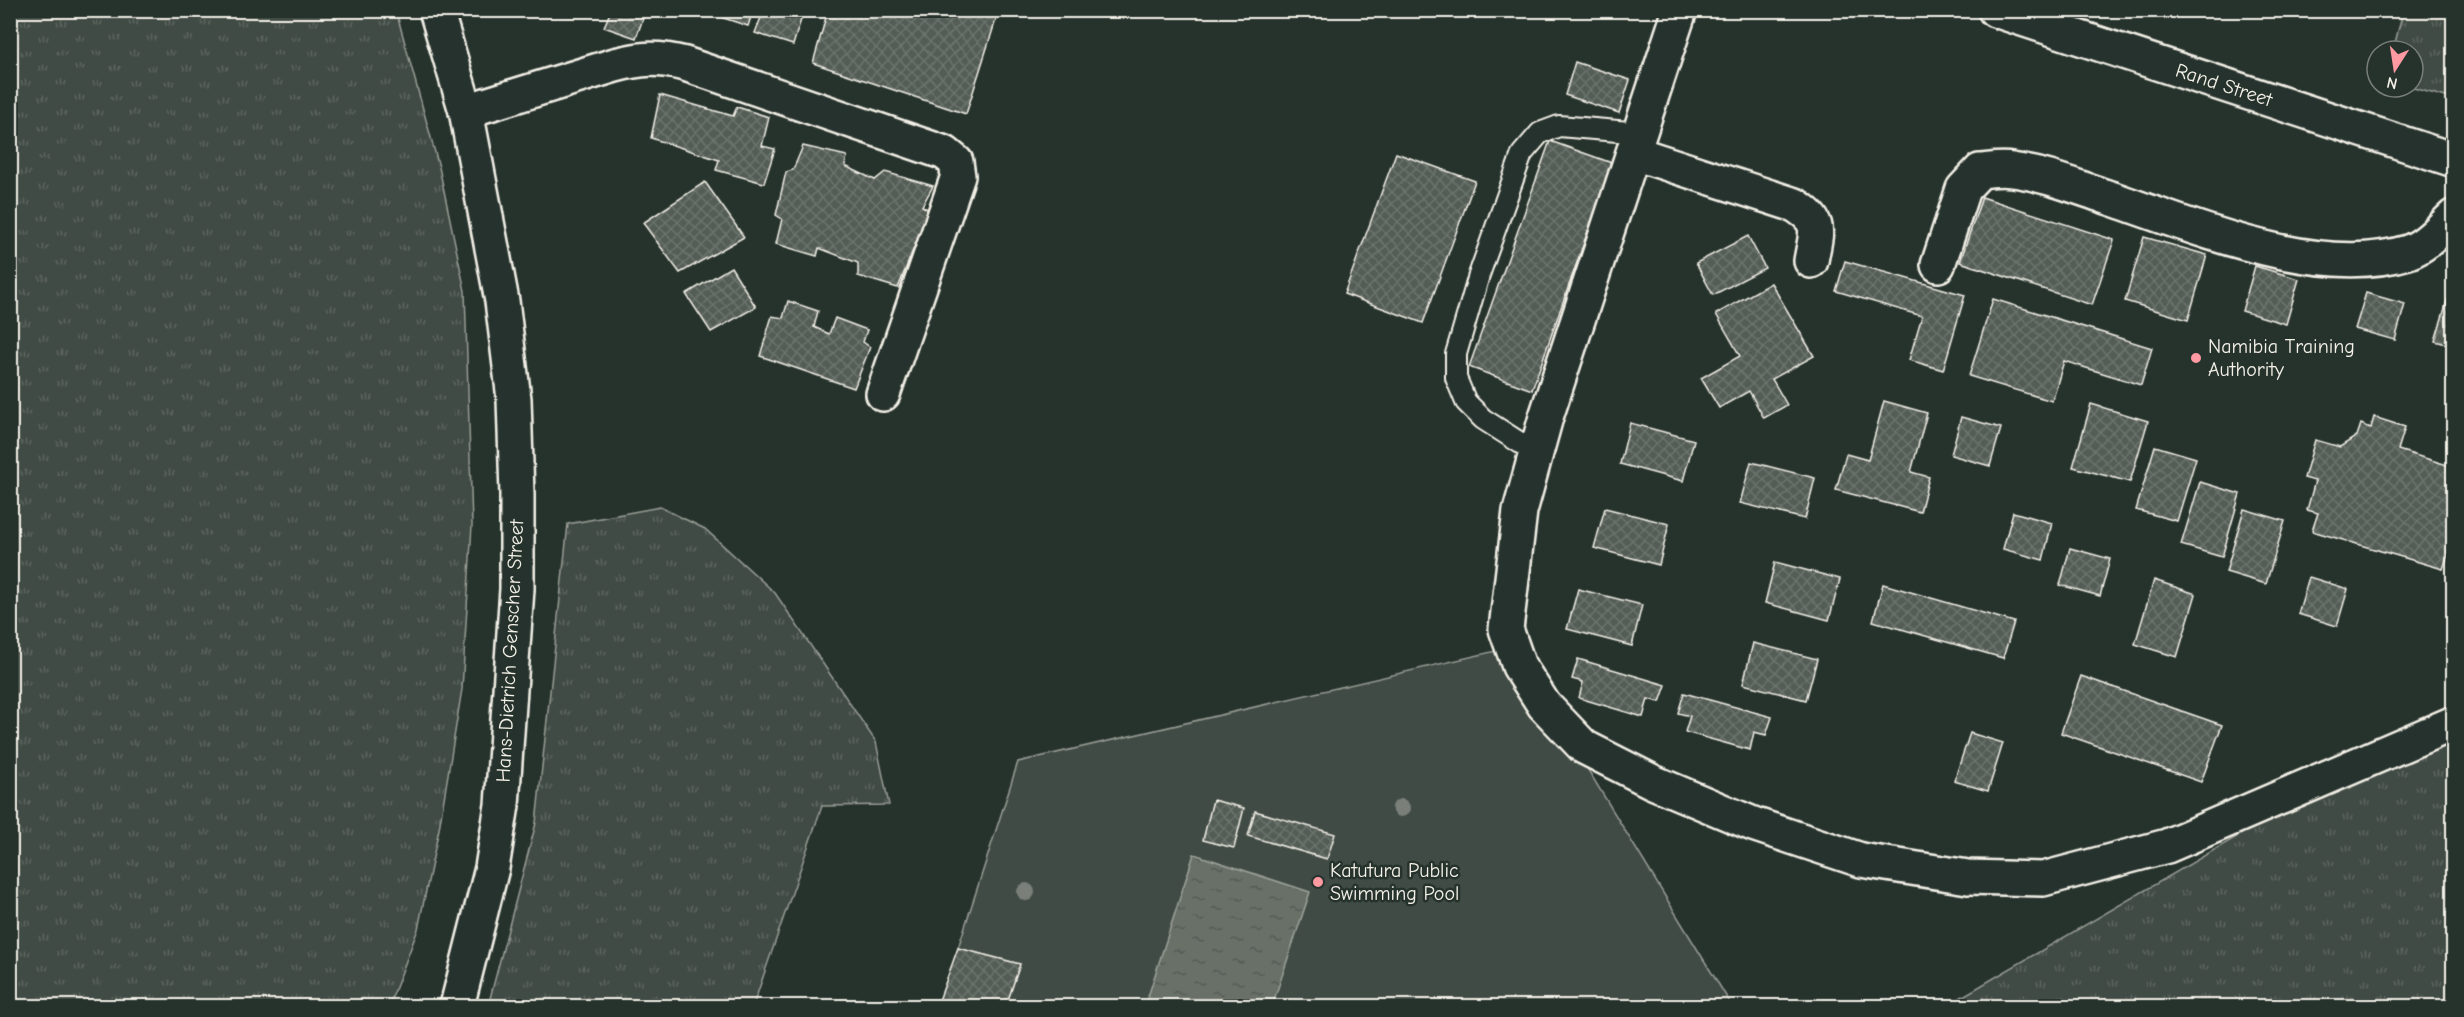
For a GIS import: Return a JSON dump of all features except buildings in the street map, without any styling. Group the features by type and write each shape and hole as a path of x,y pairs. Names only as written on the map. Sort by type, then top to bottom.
{"street":[{"name":"Hans-Dietrich Genscher Street","path":"436,10 466,111 502,301 514,399 517,590 502,805 492,868 457,1006"},
{"path":"1680,10 1536,453 1520,511 1506,629 1519,666 1544,705 1584,747 1653,782 1754,824 1862,860 1968,877 2043,879 2167,846 2454,723"},
{"name":"Rand Street","path":"1995,10 2454,160"},
{"path":"466,111 615,65 661,58 685,64 945,153 956,162 958,176 883,394"},
{"path":"1637,143 1795,205 1810,215 1816,229 1811,261"},
{"path":"1938,265 1963,189 1980,171 2011,169 2054,179 2223,236 2310,258 2359,260 2409,252 2430,240 2454,216"}],"lane":[{"path":"1536,453 1483,419 1466,402 1456,378 1456,354 1479,275 1522,154 1540,134 1559,126 1637,143"}],"green space":[{"path":"10,11 396,11 439,167 465,291 472,525 462,689 439,829 418,929 389,1006 11,1006"},
{"path":"2403,11 2453,11 2453,99 2425,91 2425,39 2396,39"},
{"path":"660,507 705,529 775,593 876,742 889,805 822,806 753,1006 488,1006 536,823 568,524"},
{"name":"Katutura Public Swimming Pool","path":"1513,647 1732,1006 1006,1006 1020,964 958,948 1018,762"},
{"path":"2453,740 2453,1006 1946,1006 2391,747"}],"water":[{"path":"1194,854 1310,892 1272,1006 1145,1006"}],"place":[{"name":"Namibia Training Authority","path":"2196,358"},
{"name":"Katutura Public Swimming Pool","path":"1318,882"}]}
